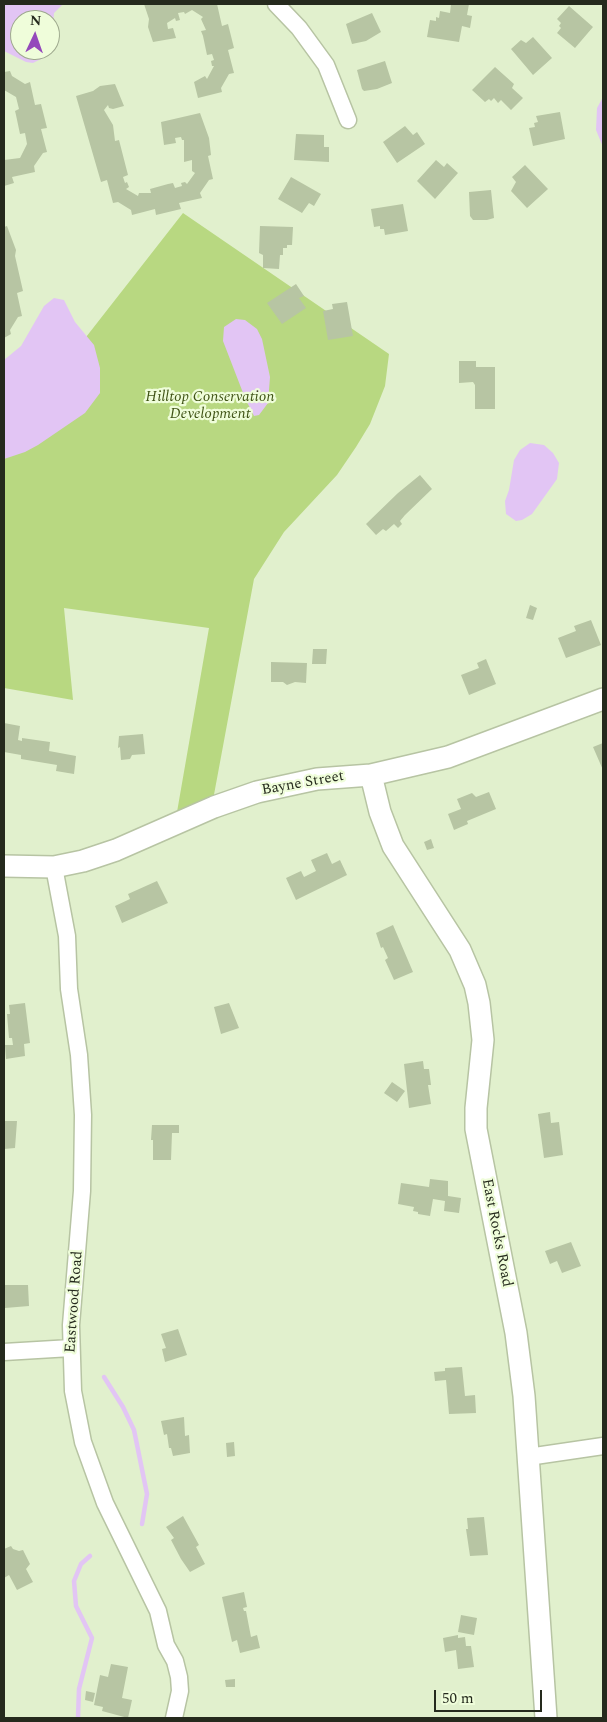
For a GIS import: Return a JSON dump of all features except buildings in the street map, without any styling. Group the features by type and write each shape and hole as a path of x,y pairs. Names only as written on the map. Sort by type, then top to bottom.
{"street":[{"path":"276,4 300,28 326,65 348,120"},
{"name":"Bayne Street","path":"4,866 54,867 100,856 214,807 257,792 317,779 371,775 476,748 603,699"},
{"name":"East Rocks Road","path":"371,775 380,812 393,846 460,950 475,985 480,1003 483,1040 476,1108 476,1129 516,1334 528,1457 546,1718"},
{"name":"Eastwood Road","path":"54,867 67,936 70,989 79,1055 83,1115 82,1191 71,1348 73,1391 83,1442 105,1503 158,1611 166,1645 179,1677 180,1691 174,1718"},
{"path":"4,1352 71,1348"},
{"path":"528,1457 603,1446"}],"green space":[{"name":"Hilltop Conservation Development","path":"183,213 389,354 385,386 370,424 337,475 284,532 254,579 213,800 177,812 209,628 64,608 73,700 4,688 4,442"}],"shaded area":[{"path":"4,4 63,4 57,10 10,10 10,54 4,51"},
{"path":"22,60 39,60 33,63"},
{"path":"603,97 603,147 596,130 597,108"},
{"path":"54,298 64,300 75,322 94,345 100,368 100,393 85,413 38,445 25,452 4,459 4,360 21,346 44,306"},
{"path":"236,319 245,320 257,329 262,339 270,377 268,403 259,415 254,416 245,398 223,341 224,327"},
{"path":"530,443 544,445 553,453 559,463 557,479 532,514 516,521 506,514 505,501 509,490 514,460 520,450"}],"waterway":[{"path":"104,1377 123,1407 134,1430 147,1494 142,1524"},
{"path":"78,1718 79,1689 92,1638 76,1606 74,1581 81,1564 90,1556"}]}
